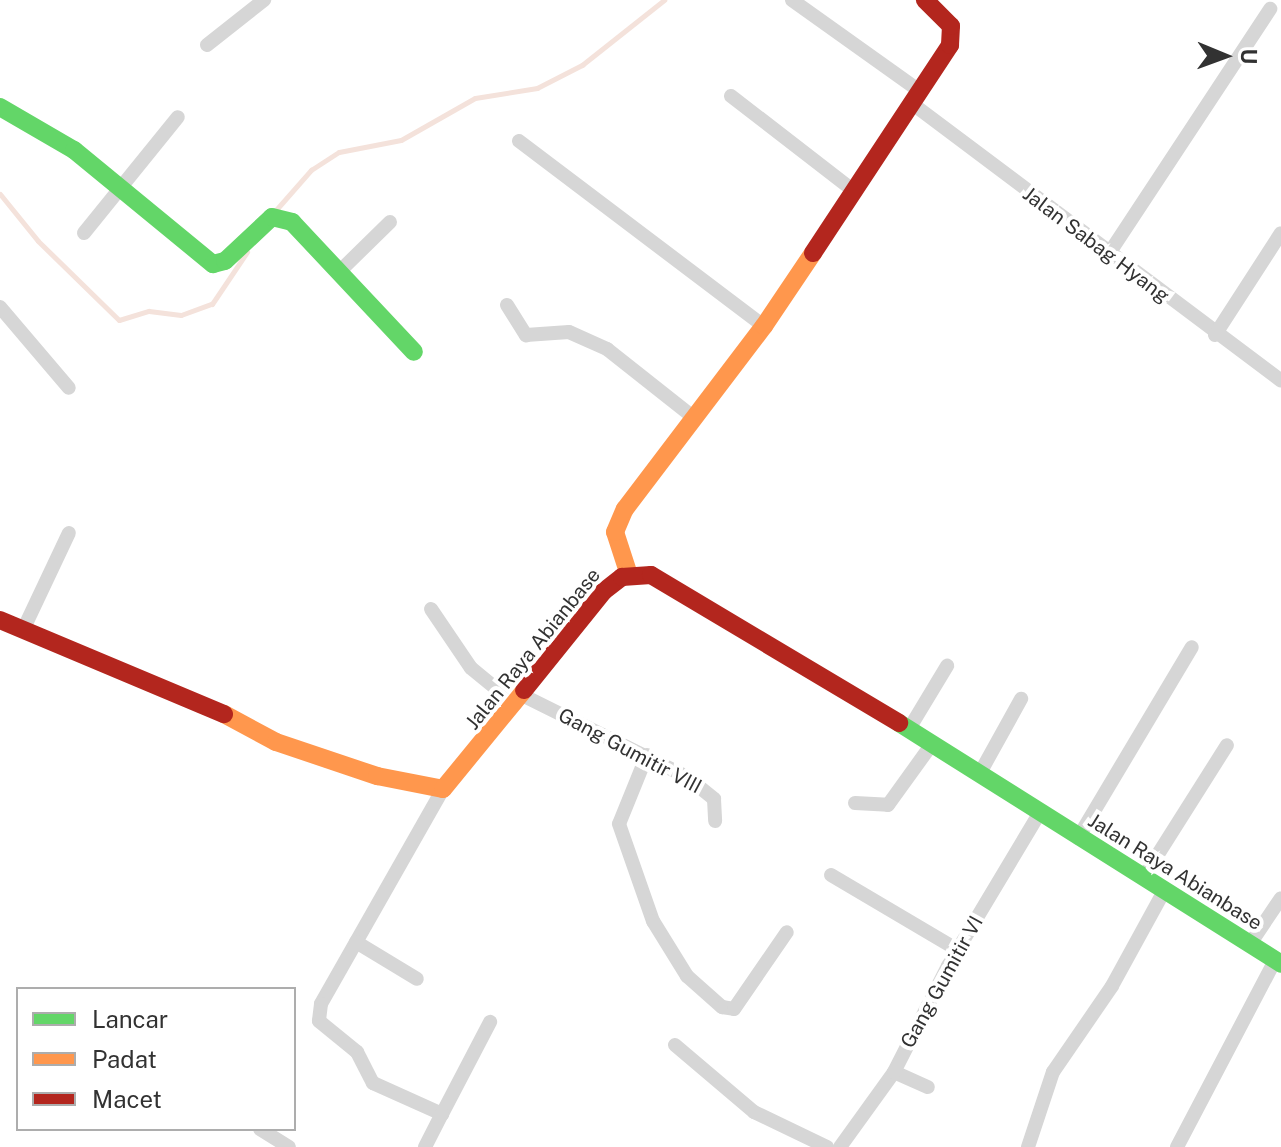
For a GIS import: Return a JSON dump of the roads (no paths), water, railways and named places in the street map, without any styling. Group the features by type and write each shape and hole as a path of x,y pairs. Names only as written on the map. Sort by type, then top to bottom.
{"main road":[{"path":"629,575 616,526 693,417 764,326 918,99 950,45 952,31 925,0"},
{"path":"0,107 74,150 120,191 213,264 225,261 272,217 292,222 414,352"},
{"name":"Jalan Raya Abianbase","path":"443,789 520,700 604,591 629,575 651,575 909,729 1039,814 1278,962"},
{"path":"0,620 185,694 276,742 377,776 443,789"}],"street":[{"path":"207,45 264,0"},
{"name":"Jalan Sabag Hyang","path":"792,0 1108,255 1281,381"},
{"path":"1108,255 1270,9"},
{"path":"731,96 855,192"},
{"path":"84,233 178,117"},
{"path":"519,141 764,326"},
{"path":"340,271 390,222"},
{"path":"1215,335 1281,233"},
{"path":"507,305 526,335 569,332 607,349 693,417"},
{"path":"0,307 69,388"},
{"path":"24,628 69,533"},
{"name":"Gang Gumitir VIII","path":"431,609 471,668 520,700 647,755 704,788 714,799 715,821"},
{"path":"1078,838 1192,647"},
{"path":"909,729 947,666"},
{"path":"980,773 1021,699"},
{"path":"855,803 888,805 932,744"},
{"path":"1143,878 1227,745"},
{"path":"647,755 619,824 653,921 687,976 722,1007 734,1009 787,932"},
{"path":"442,1114 373,1083 357,1052 321,1026 321,1004 443,789"},
{"name":"Gang Gumitir VI","path":"840,1147 894,1072 958,950 1039,814"},
{"path":"831,875 958,950"},
{"path":"1028,1147 1053,1072 1112,986 1164,891"},
{"path":"1250,944 1281,898"},
{"path":"356,942 417,979"},
{"path":"1177,1147 1278,962"},
{"path":"425,1147 490,1022"},
{"path":"675,1045 754,1112 784,1131 827,1147"},
{"path":"894,1072 928,1087"},
{"path":"263,1131 289,1147"}],"waterway":[{"path":"275,211 311,170 339,152 401,140 475,98 537,88 582,65 664,0"},
{"path":"0,194 38,241 119,320 149,311 181,315 212,304 247,252"}]}
